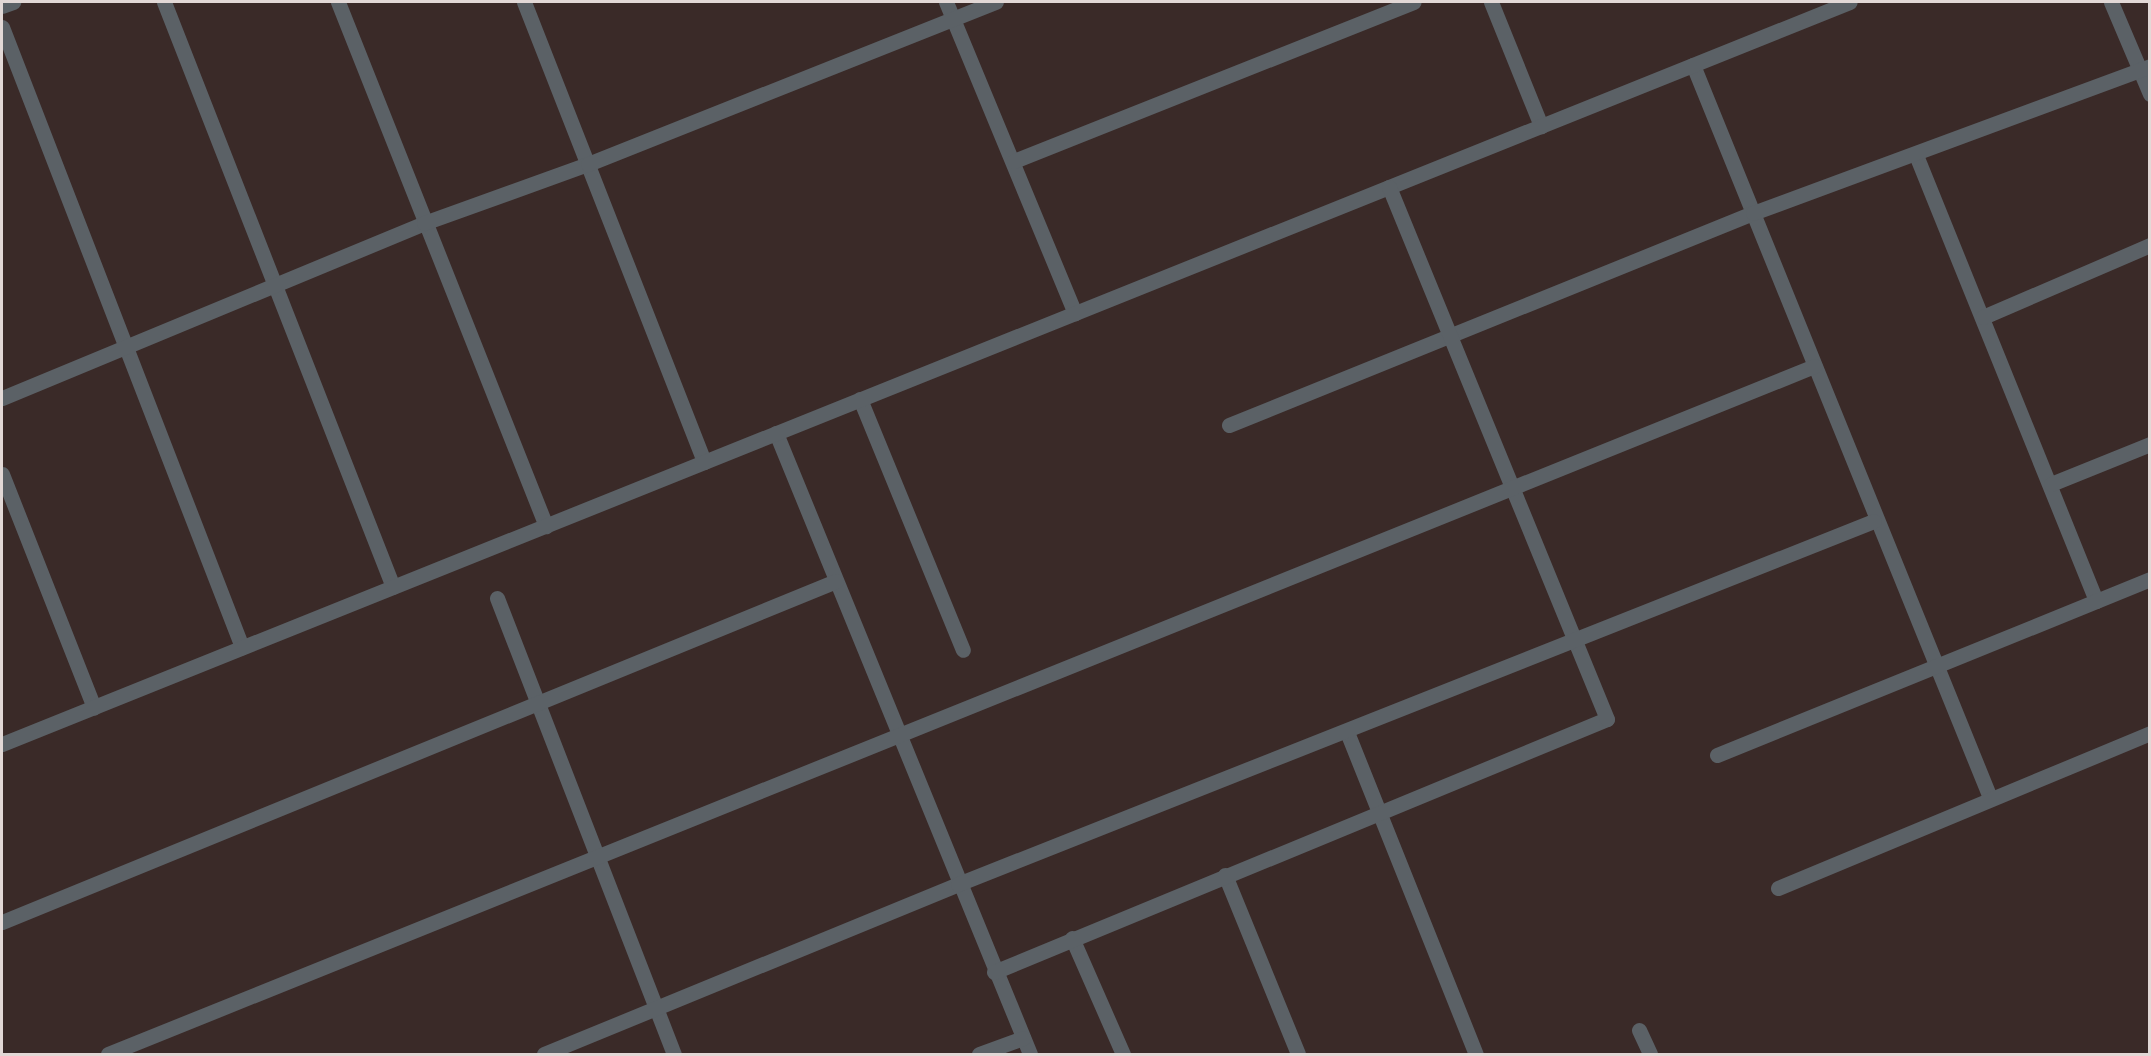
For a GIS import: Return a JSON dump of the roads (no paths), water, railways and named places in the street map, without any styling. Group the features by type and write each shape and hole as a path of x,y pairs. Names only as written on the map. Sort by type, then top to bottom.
{"street":[{"path":"2,6 13,2"},
{"path":"164,2 273,286 393,587"},
{"path":"338,2 546,526"},
{"path":"524,2 704,462"},
{"path":"946,2 1014,161 1075,313"},
{"path":"2,398 124,345 424,223 588,164 996,2"},
{"path":"1014,161 1414,2"},
{"path":"1491,2 1540,126"},
{"path":"2,744 1850,2"},
{"path":"2111,2 2145,68 2150,94"},
{"path":"2,27 242,647"},
{"path":"1693,64 1874,521 1989,795"},
{"path":"1229,425 1753,213 2145,68"},
{"path":"1916,154 2051,484 2096,601"},
{"path":"994,972 1379,810 1607,719 1576,638 1389,187"},
{"path":"1983,317 2150,245"},
{"path":"108,1054 598,859 1814,366"},
{"path":"860,399 963,650"},
{"path":"776,433 958,884 1030,1054"},
{"path":"2051,484 2150,444"},
{"path":"2,474 94,707"},
{"path":"544,1054 958,884 1347,732 1576,638 1874,521"},
{"path":"1717,755 1933,665 2150,579"},
{"path":"2,922 836,581"},
{"path":"497,598 674,1054"},
{"path":"1347,732 1476,1054"},
{"path":"1778,888 1989,795 2150,733"},
{"path":"1225,875 1298,1054"},
{"path":"1072,938 1123,1054"},
{"path":"1640,1030 1650,1054"},
{"path":"980,1054 1023,1038"}]}
